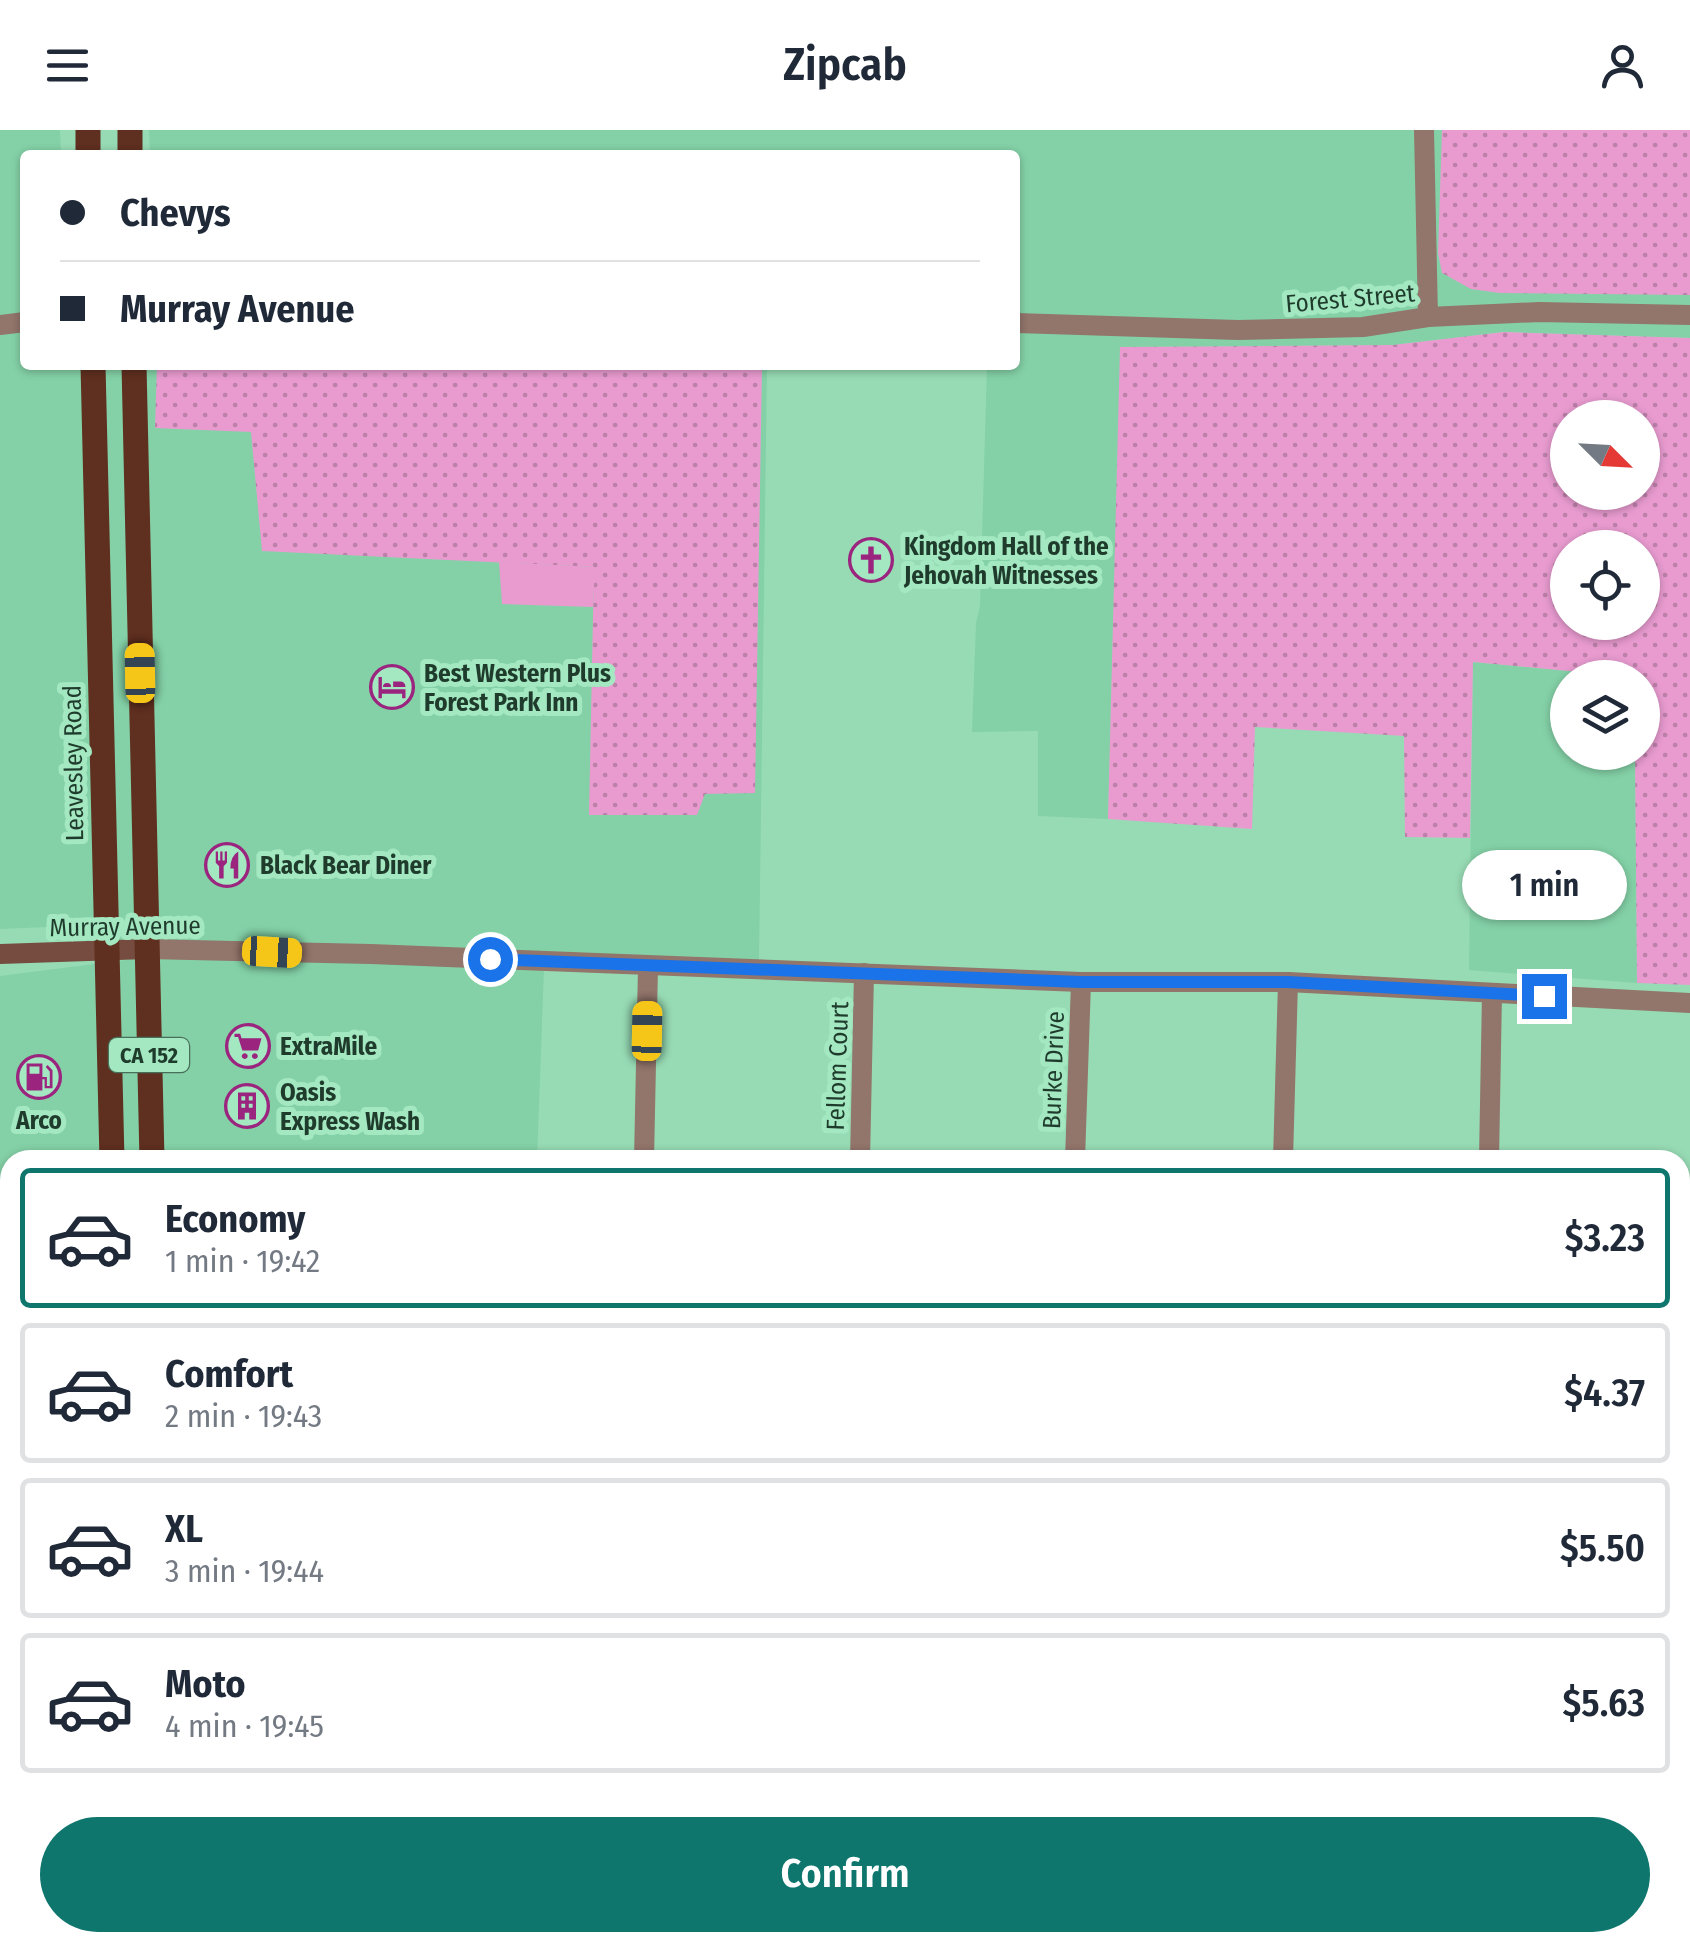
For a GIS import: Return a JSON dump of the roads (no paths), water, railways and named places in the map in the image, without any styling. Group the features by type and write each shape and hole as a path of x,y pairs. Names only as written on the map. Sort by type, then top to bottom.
{"main road":[{"name":"Leavesley Road","path":"93,370 112,1150"},
{"name":"CA 152","path":"134,370 152,1150"}],"street":[{"path":"1424,130 1428,317"},
{"name":"Forest Street","path":"1020,323 1238,330 1363,328 1428,317 1539,312 1690,315"},
{"name":"Murray Avenue","path":"0,954 147,949 1081,982 1288,982 1690,1003"},
{"path":"644,1150 648,966"},
{"name":"Fellom Court","path":"860,1150 864,973"},
{"name":"Burke Drive","path":"1075,1150 1081,982"},
{"path":"1283,1150 1288,982"},
{"path":"1488,1150 1492,993"}],"place":[{"name":"Kingdom Hall of the Jehovah Witnesses","path":"871,560"},
{"name":"Best Western Plus Forest Park Inn","path":"392,687"},
{"name":"Black Bear Diner","path":"227,865"},
{"name":"ExtraMile","path":"248,1046"},
{"name":"Arco","path":"39,1077"},
{"name":"Oasis Express Wash","path":"247,1106"}]}
